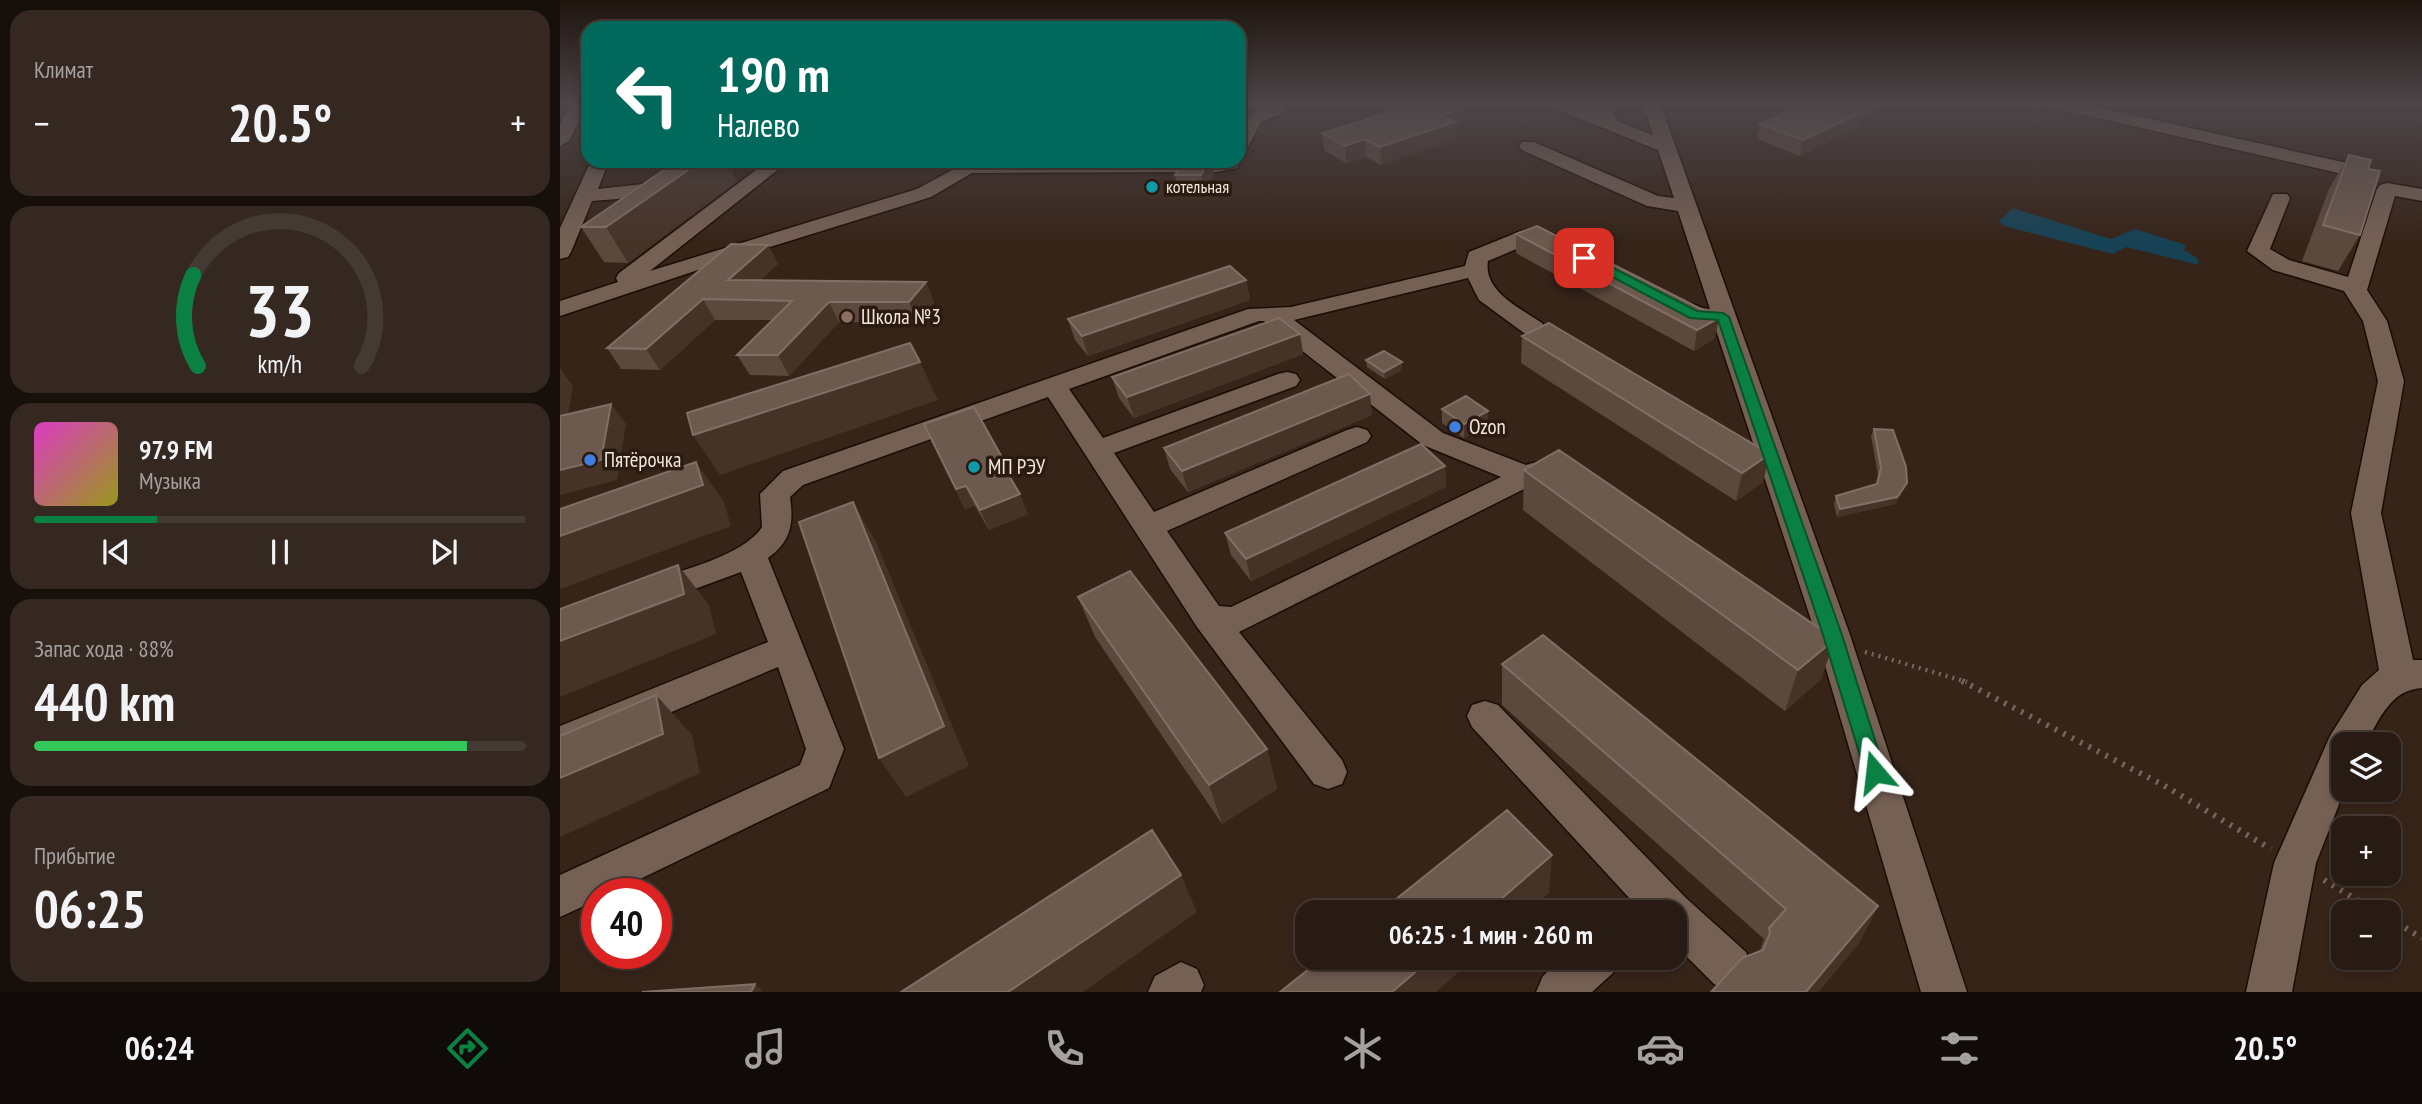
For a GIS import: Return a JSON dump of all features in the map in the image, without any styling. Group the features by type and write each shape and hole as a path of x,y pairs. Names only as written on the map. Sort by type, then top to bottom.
{"street":[{"path":"1535,149 1654,202 1688,206"},
{"path":"1668,149 1723,317 1752,441 1944,992"},
{"path":"2260,149 2347,169"},
{"path":"562,242 597,168"},
{"path":"585,196 656,189 674,182 694,168"},
{"path":"627,287 627,277 771,168"},
{"path":"560,309 923,193 960,168"},
{"path":"2353,732 2375,695 2410,675 2366,513 2391,381 2375,321 2355,290 2387,189 2422,195"},
{"path":"2280,198 2258,251 2281,265 2356,287"},
{"path":"1533,328 1487,295 1475,270 1477,257 1529,236 1540,235 1576,253"},
{"path":"624,603 726,565 767,544 778,528 775,494 793,478 1256,314 1291,314 1475,270"},
{"path":"1659,297 1695,315 1723,317"},
{"path":"1270,314 1433,439 1527,476"},
{"path":"1096,450 1287,380"},
{"path":"1054,386 1209,618 1328,772"},
{"path":"1147,527 1357,436"},
{"path":"1209,618 1235,620 1537,471 1553,471 1586,494"},
{"path":"560,896 815,776 825,749 750,553"},
{"path":"560,743 788,648"},
{"path":"1485,716 1654,900"},
{"path":"2269,992 2295,863 2331,777"},
{"path":"1687,931 1730,968"},
{"path":"1559,992 1583,970"}],"path":[{"path":"1824,642 1875,653 1966,682 2163,785 2357,900"},
{"path":"2401,925 2422,938"}],"water":[{"path":"2013,208 2111,239 2135,229 2186,245 2184,250 2197,258 2199,265 2126,247 2113,254 2004,226 1999,221"}],"building":[{"path":"2349,155 2371,160 2368,169 2380,171 2360,235 2323,225"},
{"path":"667,168 691,168 606,227 581,227"},
{"path":"1179,168 1204,168 1201,175 1175,175"},
{"path":"1537,226 1719,318 1697,330 1516,234"},
{"path":"731,244 768,245 728,280 926,282 909,302 829,302 778,355 737,355 792,301 703,299 646,349 607,348"},
{"path":"1230,266 1246,280 1082,336 1068,319"},
{"path":"1279,318 1300,334 1127,397 1112,377"},
{"path":"1549,323 1770,454 1742,473 1522,336"},
{"path":"910,343 920,362 693,435 687,413"},
{"path":"1384,351 1402,362 1384,372 1366,360"},
{"path":"1349,374 1370,394 1182,471 1164,448"},
{"path":"1466,396 1488,411 1464,424 1442,409"},
{"path":"611,404 601,460 560,470 560,416"},
{"name":"МП РЭУ","path":"974,407 1020,494 980,510 966,486 956,489 924,424"},
{"path":"1874,429 1893,430 1906,467 1907,483 1897,497 1840,509 1836,496 1877,484 1881,468"},
{"path":"1421,444 1445,466 1246,559 1225,533"},
{"path":"1559,450 1835,639 1798,670 1524,470"},
{"path":"696,462 703,485 560,536 560,509"},
{"path":"853,502 944,726 879,758 799,522"},
{"path":"678,565 684,594 560,641 560,609"},
{"path":"1130,571 1267,749 1209,785 1078,597"},
{"path":"1543,635 1878,906 1806,992 1711,992 1742,958 1763,950 1770,933 1769,928 1786,909 1502,664"},
{"path":"656,695 663,734 560,778 560,736"},
{"path":"1507,810 1552,855 1500,900 1395,900"},
{"path":"1152,830 1181,875 1008,992 901,992"},
{"path":"1308,970 1418,970 1392,992 1280,992"},
{"path":"755,984 751,992 642,992"}],"place":[{"name":"котельная","path":"1152,187"},
{"name":"Школа №3","path":"847,317"},
{"name":"Ozon","path":"1455,427"},
{"name":"Пятёрочка","path":"590,460"},
{"name":"МП РЭУ","path":"974,467"}],"route":[{"path":"1584,258 1695,315 1723,317 1833,635 1875,772"}]}
